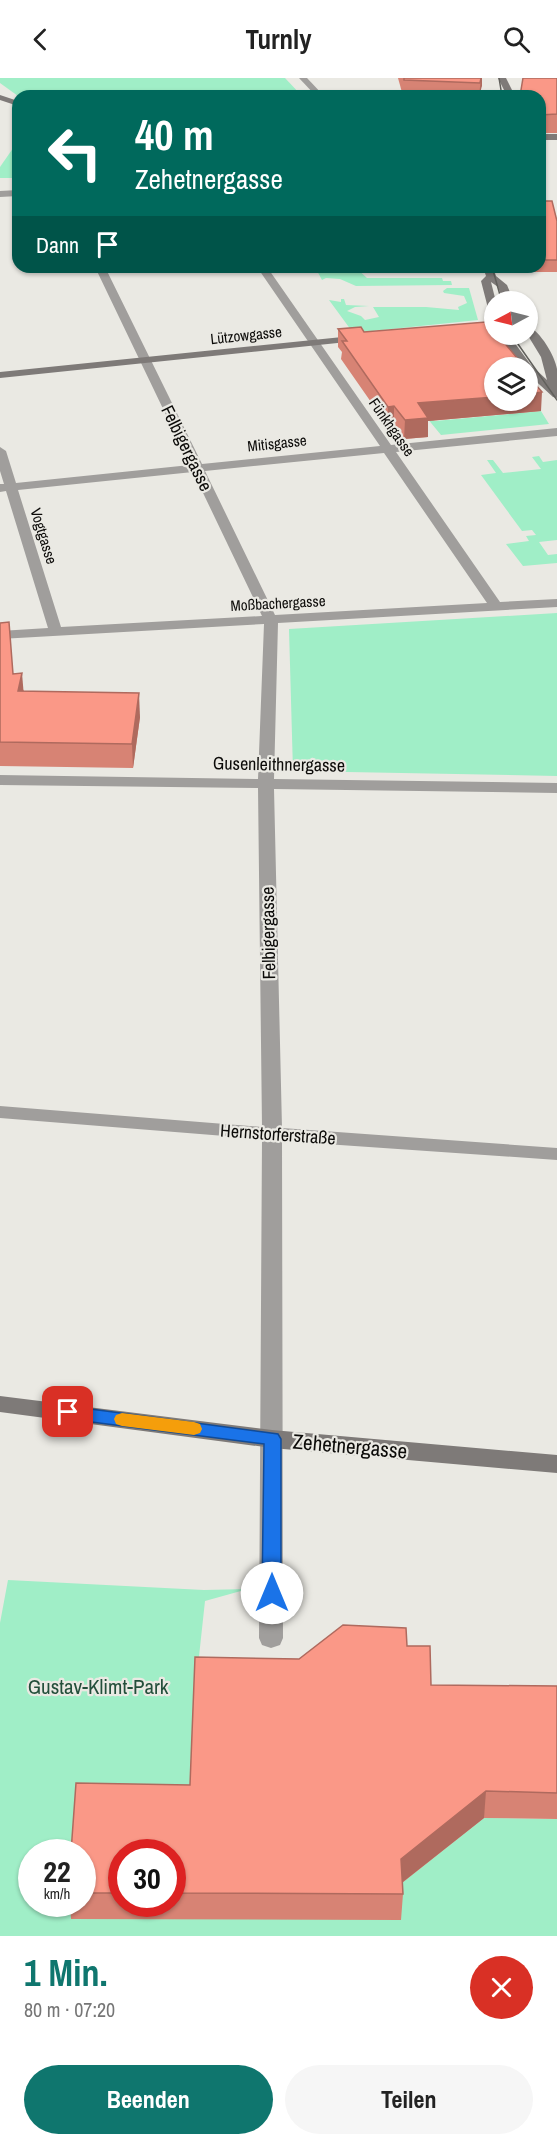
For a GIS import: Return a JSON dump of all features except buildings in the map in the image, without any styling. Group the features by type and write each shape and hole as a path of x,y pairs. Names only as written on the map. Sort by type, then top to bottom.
{"street":[{"path":"303,78 314,90"},
{"name":"Felbigergasse","path":"103,273 271,620 266,783 272,1134 271,1638"},
{"name":"Fünkhgasse","path":"266,273 496,606"},
{"path":"489,273 486,281 489,291"},
{"path":"490,273 502,285 504,291"},
{"path":"446,330 484,325"},
{"name":"Lützowgasse","path":"0,375 375,337"},
{"path":"538,343 550,360 555,379 555,392"},
{"path":"510,345 520,357"},
{"path":"538,377 555,392"},
{"name":"Mitisgasse","path":"6,488 557,432"},
{"name":"Vogtgasse","path":"0,451 6,488 56,632"},
{"name":"Moßbachergasse","path":"0,635 557,603"},
{"name":"Gusenleithnergasse","path":"0,780 557,788"},
{"name":"Hernstorferstraße","path":"0,1112 557,1154"},
{"name":"Zehetnergasse","path":"0,1404 272,1439 557,1464"}],"green space":[{"path":"0,78 285,78 296,90 12,92 0,83"},
{"path":"12,150 12,178 0,178 0,167"},
{"path":"318,273 362,273 367,278 442,278 443,281 451,281 452,285 356,286 340,279 322,280"},
{"path":"447,288 469,288 478,320 344,334 351,330 329,300 341,302 341,299 344,299 346,305 369,306 355,307 347,311 365,320 379,317 373,307 426,307 459,310 458,307 467,303 464,296 444,293 443,291"},
{"path":"541,411 549,424 441,435 422,412 435,421"},
{"path":"539,456 543,462 557,460 557,540 539,542 548,555 557,554 557,563 523,566 506,544 529,541 526,536 536,535 532,530 522,531 481,475 496,473 487,460 493,460 503,473 541,469 532,457"},
{"path":"557,613 557,776 293,771 289,629"},
{"name":"Gustav-Klimt-Park","path":"8,1580 204,1590 248,1589 205,1601 196,1684 191,1812 96,1845 96,1839 18,1839 18,1917 71,1918 108,1914 108,1917 186,1917 186,1906 399,1885 484,1818 557,1819 557,1936 0,1936 0,1623"}],"tram line":[{"path":"499,78 501,90"},
{"path":"494,273 499,291"},
{"path":"519,345 557,400"}],"slow traffic":[{"path":"122,1419 194,1429"}],"route":[{"path":"68,1412 272,1439 272,1593"}]}
